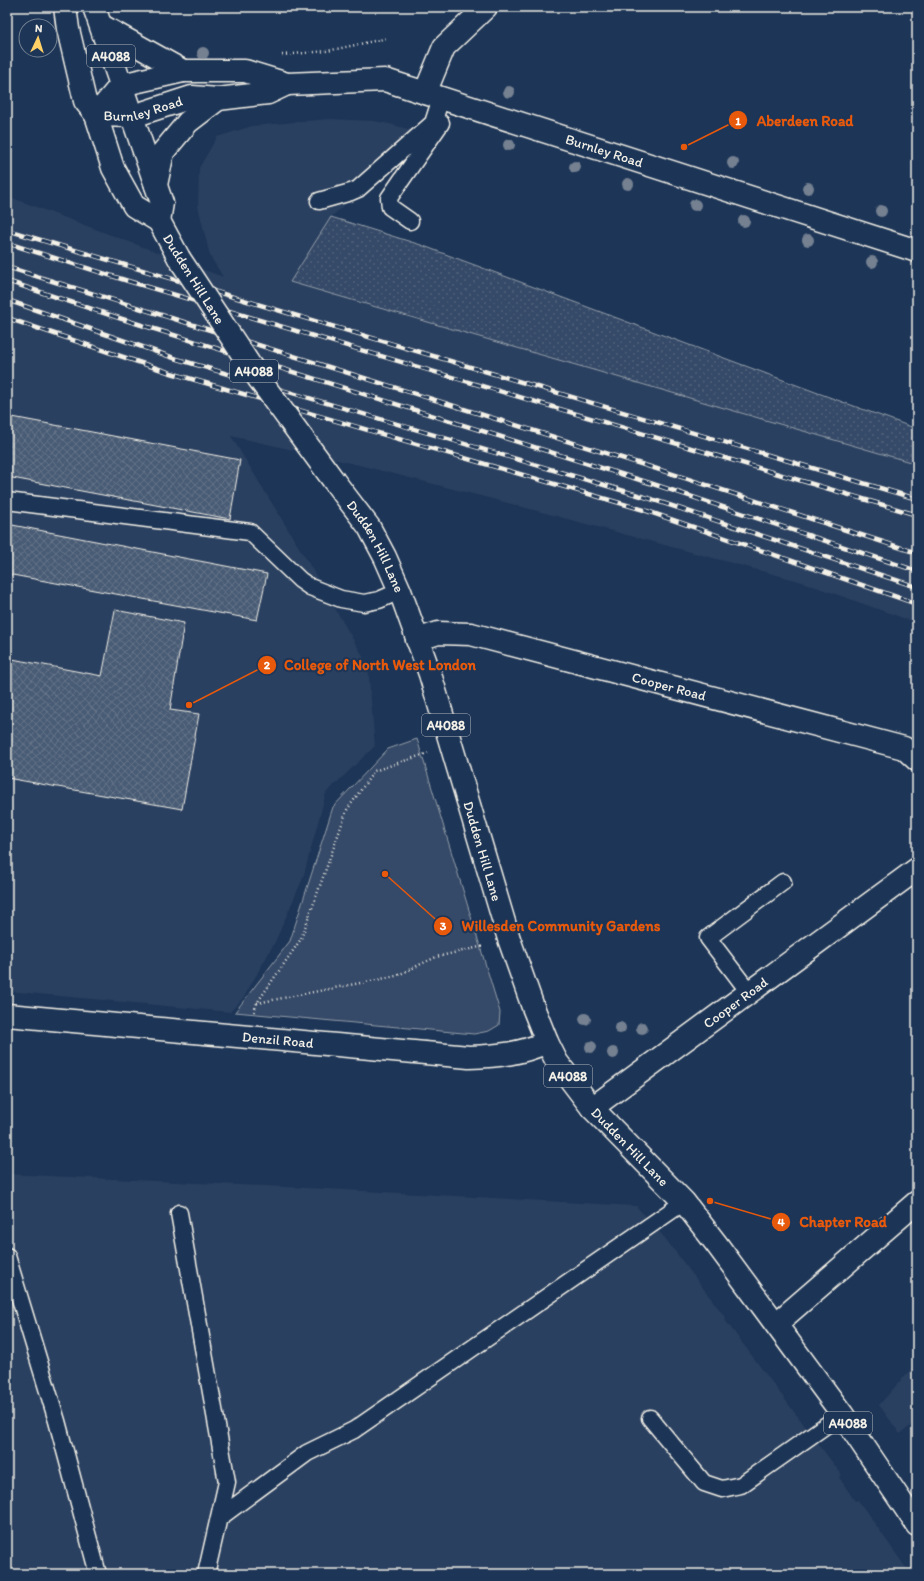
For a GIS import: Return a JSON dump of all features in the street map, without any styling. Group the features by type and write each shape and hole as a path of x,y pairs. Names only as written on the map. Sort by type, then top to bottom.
{"street":[{"name":"Dudden Hill Lane","path":"66,7 68,29 85,101 96,115 113,168 134,206 159,222 179,258 259,379 369,527 385,556 400,591 430,674 509,939 547,1042 557,1062 592,1108 684,1202 842,1414 917,1525"},
{"path":"438,97 444,47 486,7"},
{"name":"Dudden Hill Lane","path":"98,17 162,203 159,222"},
{"name":"Burnley Road","path":"98,17 183,71"},
{"name":"Burnley Road","path":"96,115 121,85 183,71 245,71 287,84 385,80 917,251"},
{"name":"Burnley Road","path":"96,115 133,116 192,96 218,99 268,92 287,84"},
{"name":"Burnley Road","path":"156,185 163,152 188,122 218,99"},
{"name":"Cooper Road","path":"417,640 438,633 471,634 904,748 917,760"},
{"name":"Cooper Road","path":"592,1108 917,869"},
{"name":"Denzil Road","path":"7,1015 246,1038 469,1057 494,1056 514,1053 529,1050 547,1042"},
{"path":"776,1324 917,1202"}],"lane":[{"path":"319,201 358,189 433,123 438,97"},
{"path":"410,221 390,207 389,198 440,126 438,97"},
{"path":"7,501 250,532 300,580 310,587 341,598 364,603 379,600 400,591"},
{"path":"749,992 708,938 783,882"},
{"path":"219,1518 307,1453 354,1430 684,1202"},
{"path":"179,1213 227,1482 206,1574"},
{"path":"7,1256 57,1420 98,1574"},
{"path":"650,1418 704,1482 722,1489 741,1485 842,1414"}],"path":[{"path":"274,55 327,51 388,38"},
{"path":"246,1038 257,1003 301,939 347,810 374,771 428,753"},
{"path":"257,1003 396,976 436,957 490,945"}],"shaded area":[{"path":"329,119 374,121 425,134 331,217 421,245 917,429 917,623 799,581 504,502 359,465 231,436 308,562 368,665 375,746 326,793 303,878 275,942 244,997 230,1012 7,991 7,196 223,277 210,256 198,206 199,168 217,137 252,126"},
{"path":"331,217 421,245 917,429 917,464 290,282"},
{"path":"417,739 500,1012 499,1025 489,1031 474,1034 235,1012 290,941 333,807 388,749"},
{"path":"7,1174 327,1189 636,1206 664,1237 726,1318 725,1320 842,1475 839,1477 855,1501 858,1500 909,1572 907,1574 7,1574"},
{"path":"917,1362 917,1421 900,1434 879,1405"}],"building":[{"path":"7,416 240,460 230,519 7,477"},
{"path":"7,524 267,574 257,620 7,574"},
{"path":"115,610 184,623 170,710 199,714 182,809 7,778 7,658 102,676"}],"railway":[{"path":"7,230 917,499"},
{"path":"7,243 128,281 917,515"},
{"path":"7,267 657,469 917,553"},
{"path":"7,281 119,318 653,484 917,571"},
{"path":"7,300 177,359 648,498 917,587"},
{"path":"7,318 171,373 644,510 917,604"}],"place":[{"name":"Aberdeen Road","path":"684,147"},
{"name":"College of North West London","path":"189,705"},
{"name":"Willesden Community Gardens","path":"385,874"},
{"name":"Chapter Road","path":"710,1201"}]}
